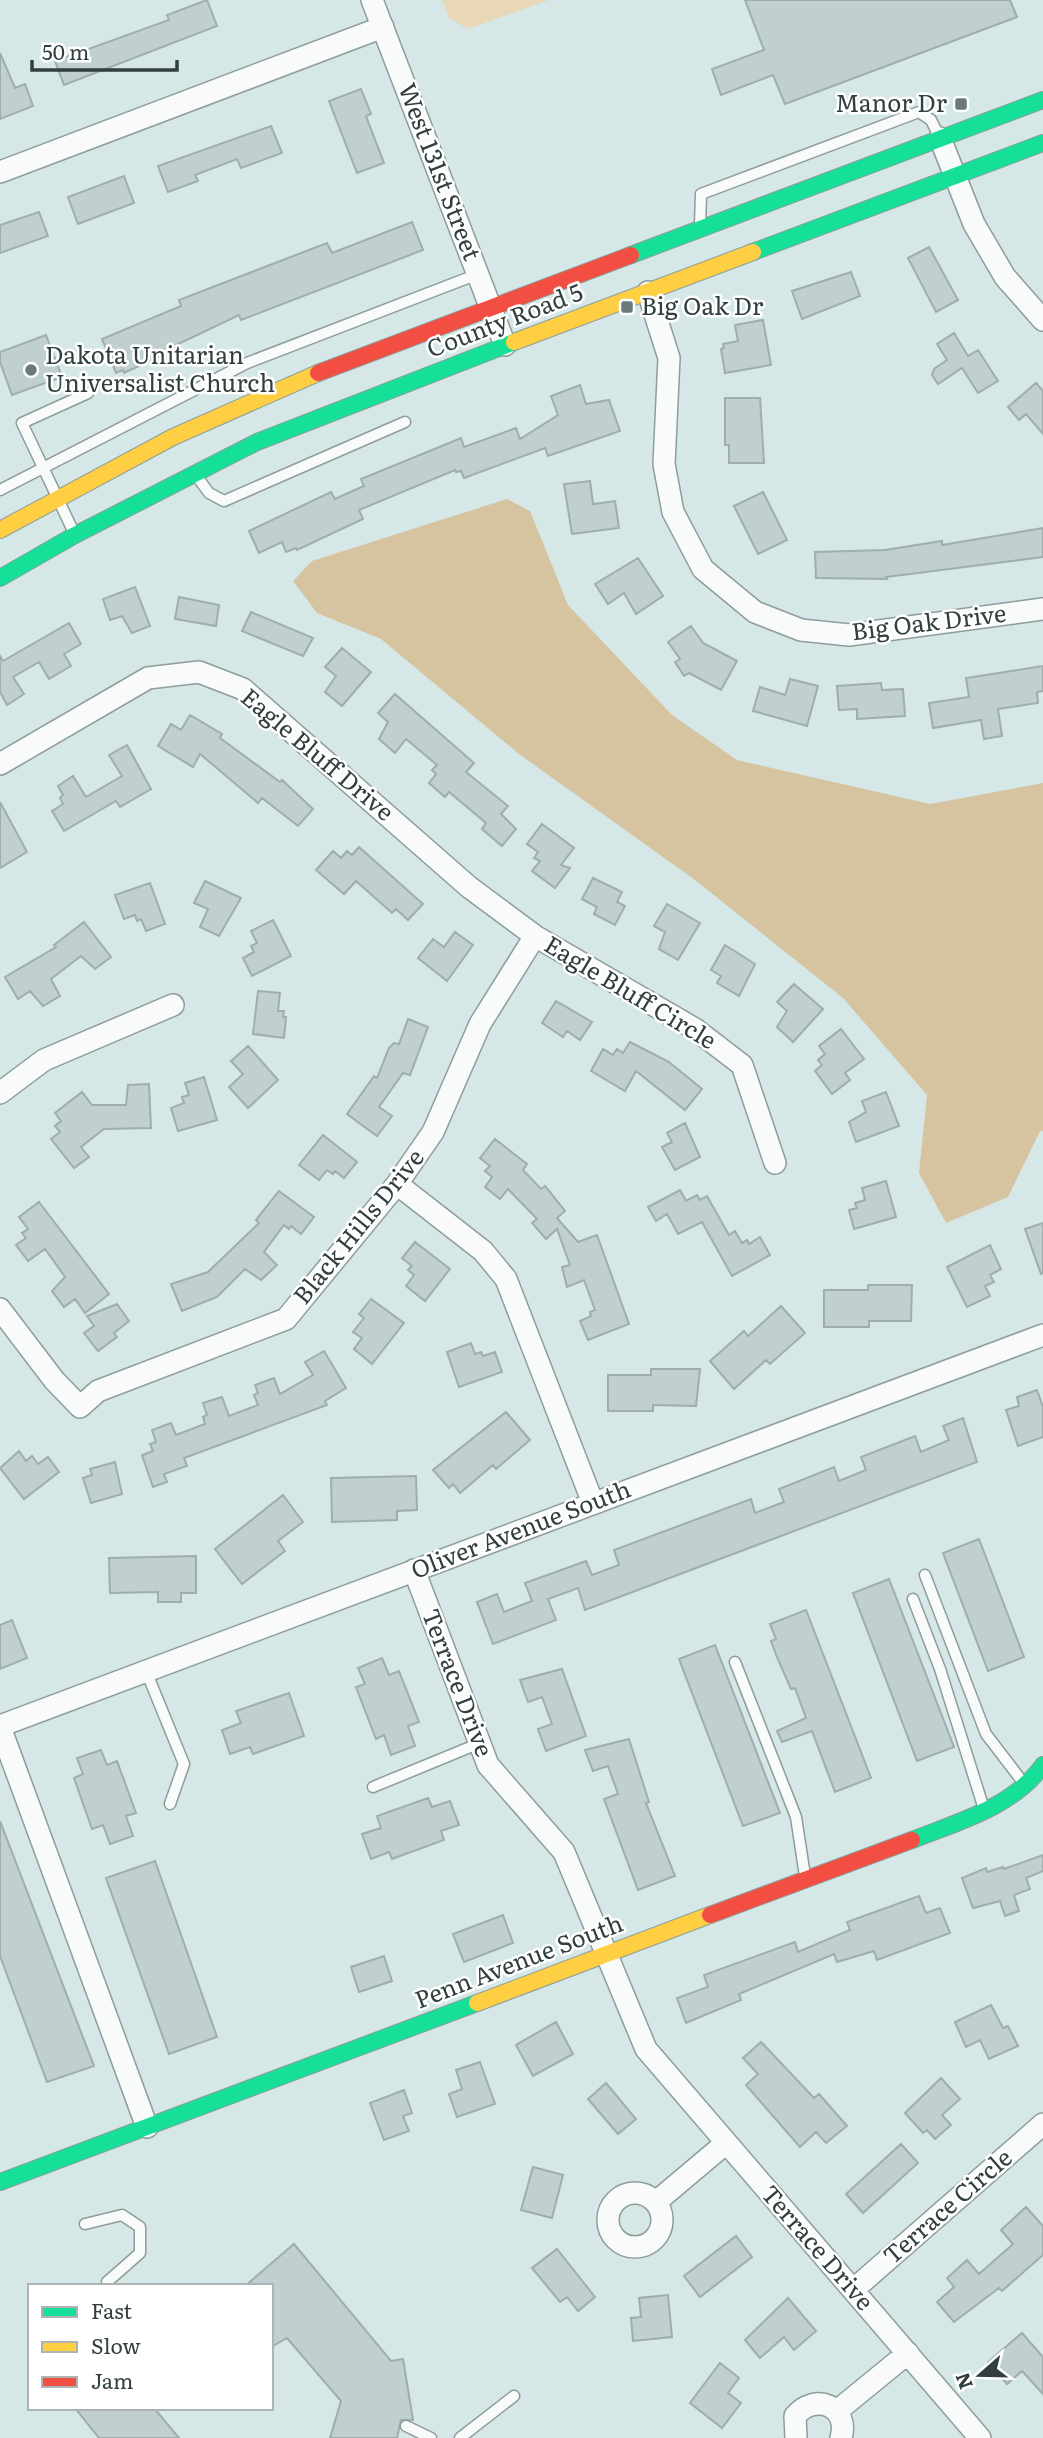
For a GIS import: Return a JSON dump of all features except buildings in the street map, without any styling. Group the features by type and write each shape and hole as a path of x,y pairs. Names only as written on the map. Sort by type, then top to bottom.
{"main road":[{"name":"County Road 5","path":"0,530 57,498 239,406 491,307 1043,100"},
{"name":"County Road 5","path":"0,578 75,534 193,472 325,414 1043,143"},
{"name":"Penn Avenue South","path":"0,2182 985,1812 1024,1784 1043,1765"}],"street":[{"name":"West 131st Street","path":"372,0 505,345"},
{"path":"0,172 383,27"},
{"path":"940,138 974,224 1005,277 1043,320"},
{"name":"Big Oak Drive","path":"648,292 668,358 664,464 673,512 703,569 755,612 801,630 849,635 1043,609"},
{"name":"Eagle Bluff Drive","path":"0,764 148,678 199,672 243,689 469,887 535,936"},
{"name":"Eagle Bluff Circle","path":"535,936 695,1029 742,1065 775,1163"},
{"name":"Black Hills Drive","path":"0,1309 54,1380 80,1407 98,1391 286,1319 397,1184 433,1132 480,1024 535,936"},
{"path":"0,1093 44,1060 173,1006"},
{"path":"397,1184 483,1251 506,1279 593,1503"},
{"name":"Oliver Avenue South","path":"0,1727 1043,1335"},
{"name":"Terrace Drive","path":"414,1570 488,1765 564,1852 646,2049 980,2438"},
{"path":"0,1727 147,2127"},
{"name":"Terrace Circle","path":"853,2290 1043,2123"},
{"path":"656,2202 726,2143"},
{"path":"838,2411 908,2353"},
{"path":"796,2438 793,2426 802,2409 820,2403 838,2411 842,2420 841,2438"}],"lane":[{"path":"700,228 701,194 881,126 919,112 931,120 940,138"},
{"path":"0,490 247,363 478,274"},
{"path":"75,534 22,423 88,393"},
{"path":"193,472 209,493 224,501 324,455 405,422"},
{"path":"925,1575 986,1734 1024,1784"},
{"path":"913,1600 940,1669 985,1812"},
{"path":"735,1662 796,1817 805,1879"},
{"path":"146,1671 184,1764 170,1804"},
{"path":"373,1787 480,1743"},
{"path":"85,2224 122,2215 140,2227 141,2253 107,2282"},
{"path":"460,2438 514,2396"},
{"path":"406,2426 431,2438"}],"shaded area":[{"path":"442,0 549,0 468,29 449,18"},
{"path":"507,499 530,511 568,605 672,715 737,760 930,804 1043,783 1043,1131 1040,1131 1008,1197 946,1223 919,1173 927,1095 843,998 695,880 519,754 381,639 317,613 293,581 312,561"}],"traffic: fast":[{"path":"631,255 1043,100"},
{"path":"753,252 1043,143"},
{"path":"0,578 75,535 257,442 514,342"},
{"path":"912,1840 984,1812 1016,1792 1031,1780 1043,1765"},
{"path":"0,2182 477,2003"}],"traffic: slow":[{"path":"514,342 753,252"},
{"path":"0,530 173,437 318,373"},
{"path":"477,2003 710,1915"}],"traffic: jam":[{"path":"318,373 631,255"},
{"path":"710,1915 912,1840"}],"place":[{"name":"Manor Dr","path":"961,104"},
{"name":"Big Oak Dr","path":"627,307"},
{"name":"Dakota Unitarian Universalist Church","path":"31,370"}]}
